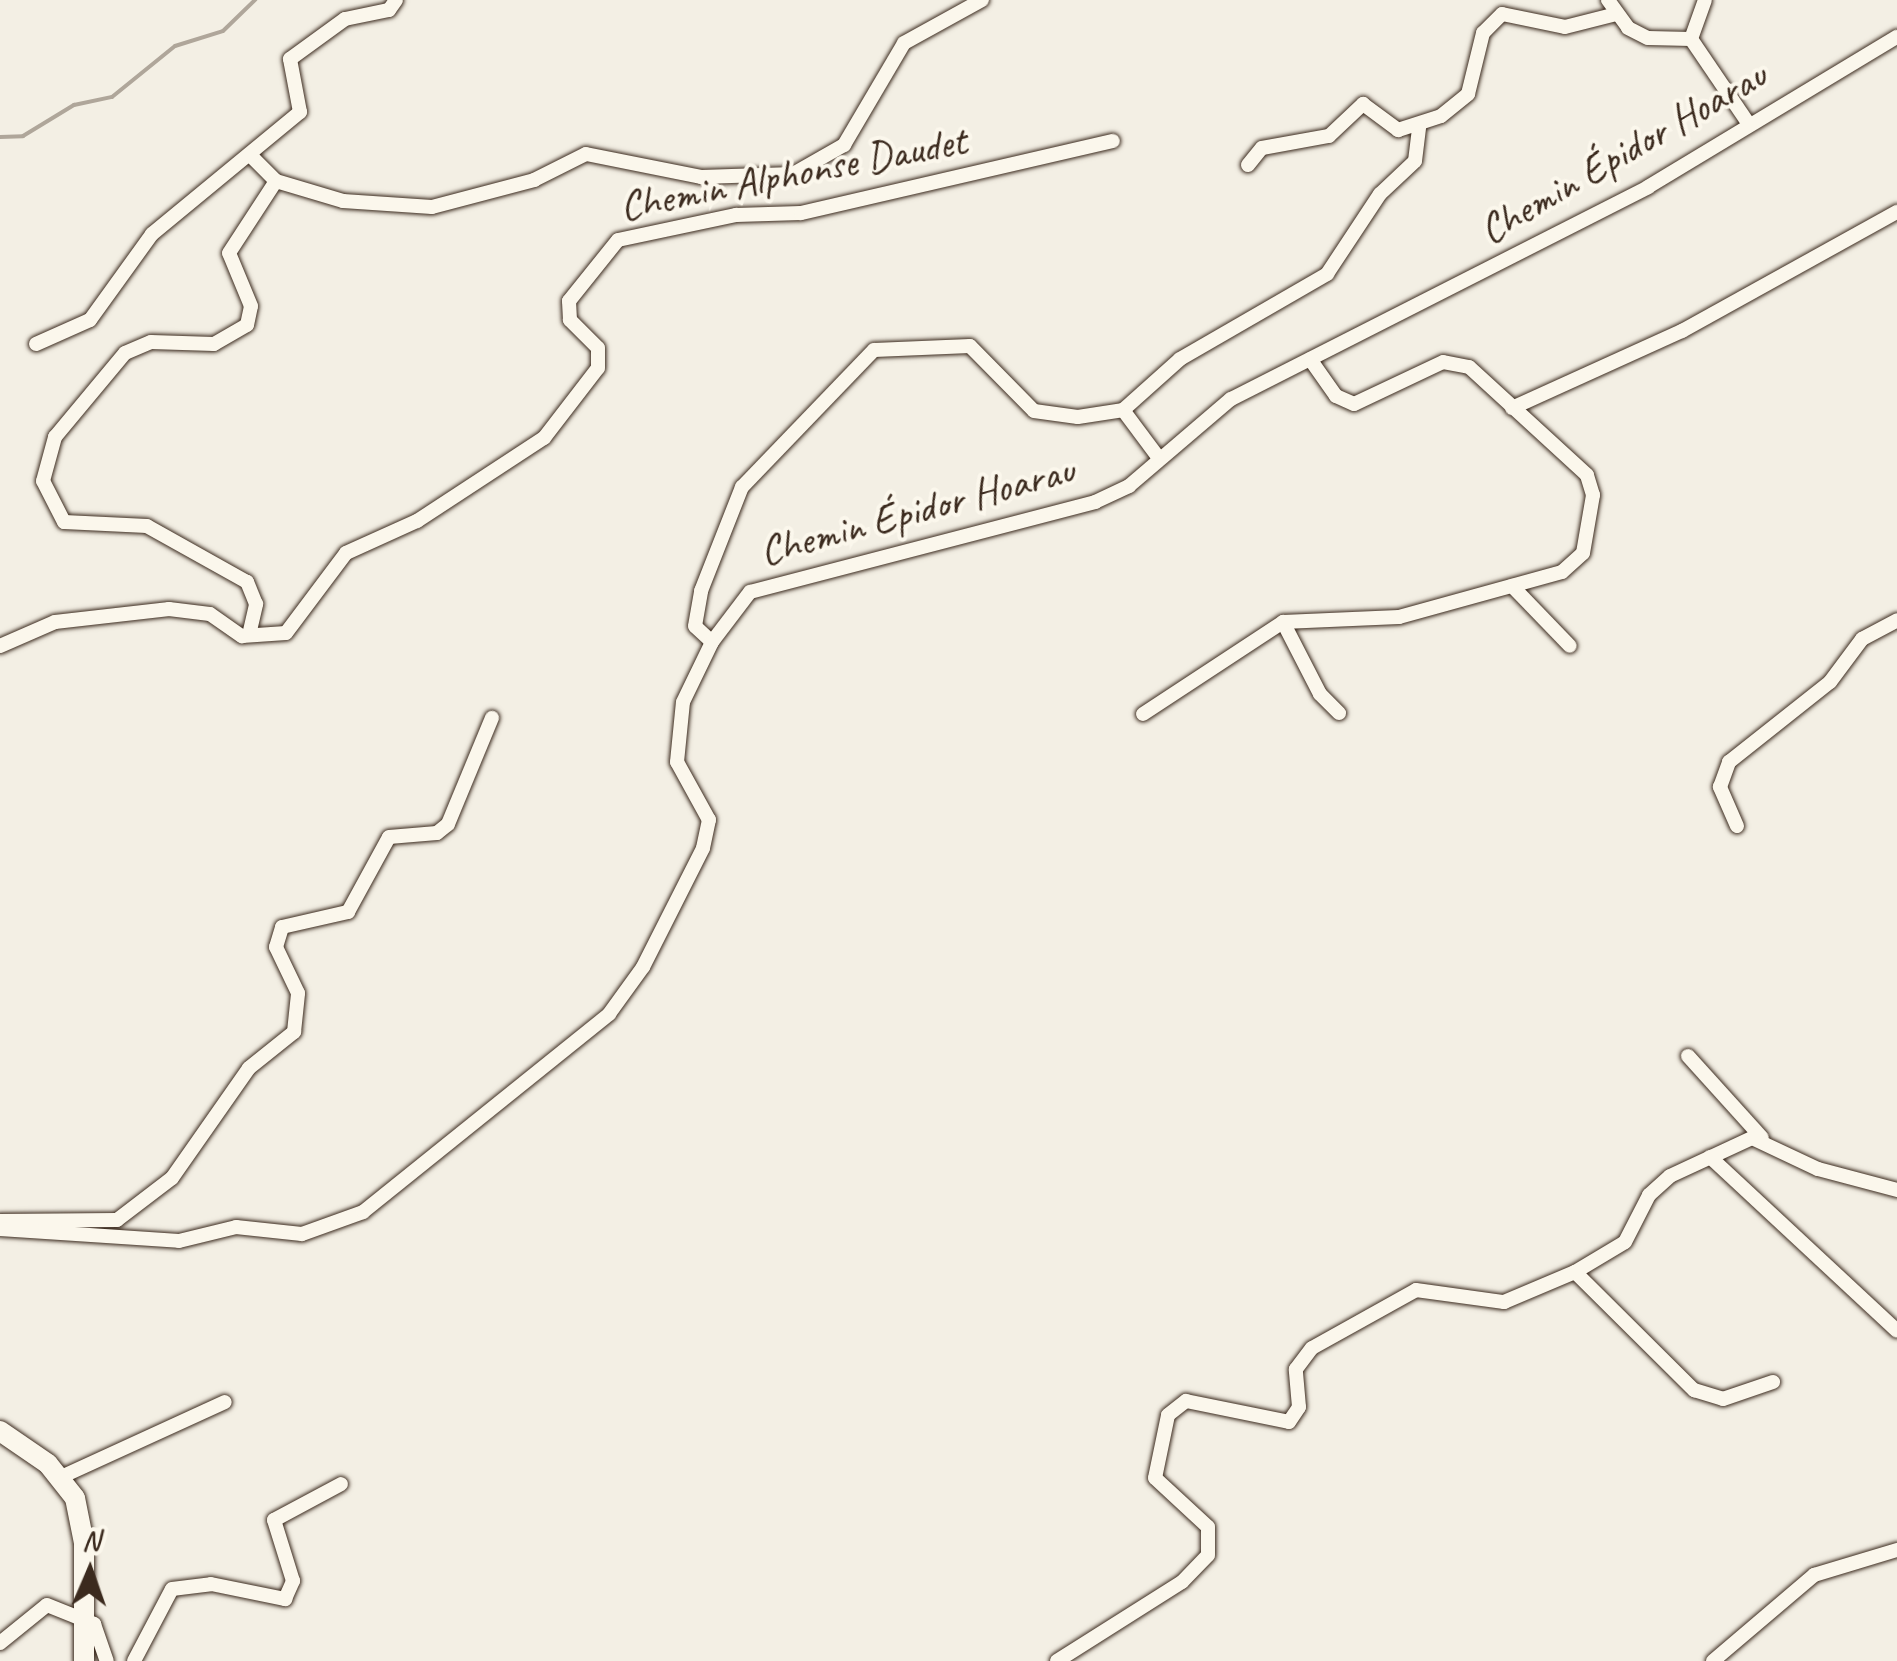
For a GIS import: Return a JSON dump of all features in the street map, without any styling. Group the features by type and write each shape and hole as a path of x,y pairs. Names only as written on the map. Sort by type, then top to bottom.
{"main road":[{"path":"2,1435 61,1477 82,1520 84,1661"}],"street":[{"path":"36,344 90,320 152,234 300,112 290,58 345,18 389,10 396,0"},
{"path":"251,156 276,181 344,201 432,207 534,180 586,154 701,178 793,174 844,145 887,61 920,28 982,0"},
{"path":"1608,0 1616,14 1648,38 1692,39"},
{"path":"1692,39 1705,0"},
{"path":"1248,165 1262,148 1329,136 1363,104 1391,128 1420,126 1468,94 1494,18 1511,13 1565,28 1616,14"},
{"name":"Chemin Épidor Hoarau","path":"0,1229 148,1242 236,1226 315,1232 363,1212 609,1014 703,848 708,820 677,762 676,738 712,642 760,587 1095,502 1128,486 1158,456 1231,399 1632,196 1897,37"},
{"path":"1692,39 1748,123"},
{"path":"712,642 696,626 701,591 742,487 860,357 960,344 988,358 1034,412 1123,410 1180,359 1328,274 1380,194 1416,161 1420,126"},
{"name":"Chemin Alphonse Daudet","path":"249,635 286,633 346,553 416,521 544,438 598,368 598,348 570,320 568,301 618,240 736,215 801,213 1114,141"},
{"path":"0,646 55,622 169,609 210,614 249,635 256,604 247,582 147,526 64,522 50,504 44,467 55,438 125,353 151,342 214,344 247,325 251,306 229,253 276,181"},
{"path":"1512,408 1682,331 1897,212"},
{"path":"1143,714 1283,622 1399,617 1512,586 1574,564 1589,539 1593,495 1587,475 1452,361 1364,403 1344,401 1310,359"},
{"path":"1123,410 1158,456"},
{"path":"1512,586 1570,646"},
{"path":"1737,826 1720,787 1729,762 1830,682 1862,638 1897,620"},
{"path":"1283,622 1320,694 1339,713"},
{"path":"0,1220 117,1220 172,1178 249,1068 294,1032 298,993 276,947 282,927 348,912 389,836 437,833 448,824 492,718"},
{"path":"1688,1056 1762,1138 1818,1169 1897,1190"},
{"path":"1057,1661 1182,1582 1208,1555 1208,1528 1155,1478 1156,1446 1176,1407 1195,1401 1289,1422 1299,1408 1296,1369 1304,1352 1404,1295 1439,1288 1504,1302 1575,1272 1625,1242 1649,1195 1670,1176 1762,1138"},
{"path":"1710,1157 1897,1330"},
{"path":"1575,1272 1694,1390 1723,1399 1773,1382"},
{"path":"61,1477 225,1402"},
{"path":"134,1661 172,1588 210,1584 285,1599 293,1580 274,1520 341,1484"},
{"path":"1712,1661 1814,1574 1897,1550"},
{"path":"0,1643 42,1606 94,1624 107,1661"}],"waterway":[{"path":"0,137 23,136 74,105 112,97 175,46 223,31 255,0"}]}
